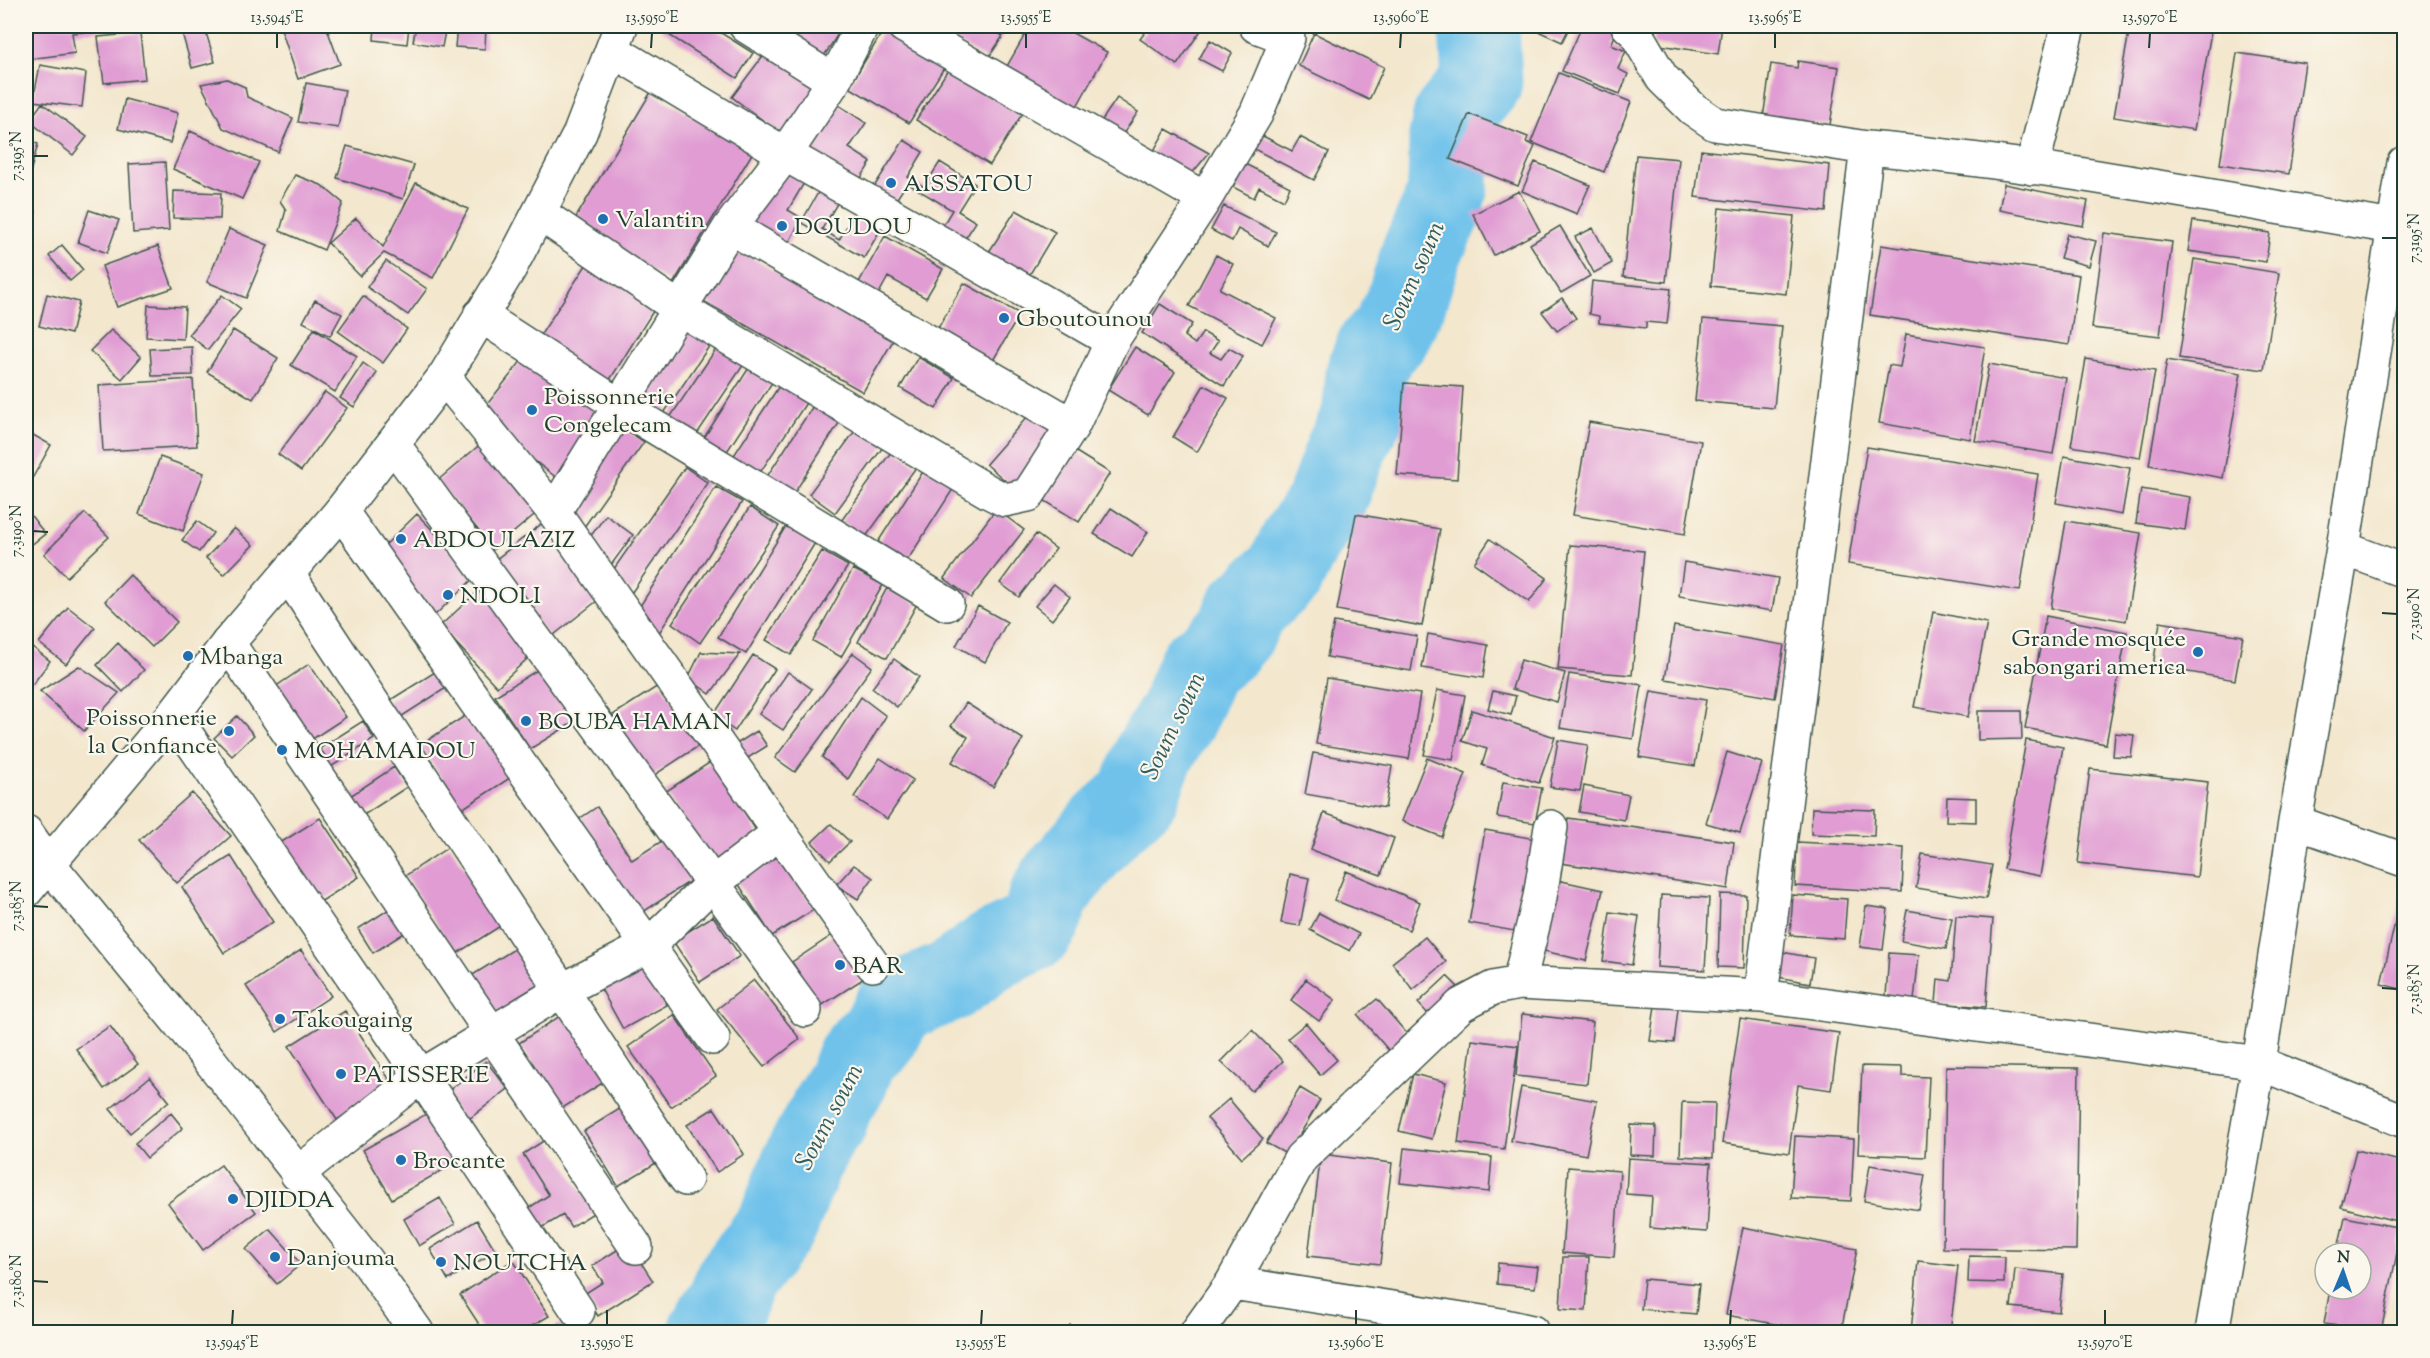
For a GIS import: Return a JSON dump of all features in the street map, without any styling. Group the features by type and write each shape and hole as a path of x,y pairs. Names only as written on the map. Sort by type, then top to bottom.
{"street":[{"path":"746,26 834,81"},
{"path":"554,512 730,227 785,154 834,81 862,26"},
{"path":"904,26 1205,199"},
{"path":"539,213 680,309 1005,500 1028,495 1073,425 1112,341 1205,199 1256,114 1291,32 1256,26"},
{"path":"1628,26 1635,32 1662,78 1693,109 1715,124 1867,148 1929,153 2032,168 2393,227"},
{"path":"2032,168 2068,26"},
{"path":"26,891 173,715 228,643 341,511 444,377 539,213 580,133 616,38 785,154 1112,341"},
{"path":"1761,996 1867,148"},
{"path":"2220,1330 2295,822 2343,548 2392,314 2393,227 2404,163"},
{"path":"730,227 1073,425"},
{"path":"480,315 620,406 947,604"},
{"path":"444,377 554,512 873,965"},
{"path":"393,444 805,1010"},
{"path":"341,511 713,1038"},
{"path":"2343,548 2404,571"},
{"path":"288,574 686,1179"},
{"path":"228,643 636,1247"},
{"path":"173,715 422,1076 578,1311"},
{"path":"2295,822 2404,860"},
{"path":"1519,983 1540,897 1551,827"},
{"path":"26,832 48,863 212,1063 367,1261 417,1332"},
{"path":"297,1174 422,1076 561,991 649,945 712,884 780,832"},
{"path":"1197,1332 1232,1282 1301,1158 1461,1005 1493,988 1519,983 1761,996 2259,1063 2404,1121"},
{"path":"1232,1282 1501,1325 1532,1332"}],"building":[{"path":"26,26 98,26 98,31 72,33 75,53 29,59"},
{"path":"180,26 204,26 215,62 192,68"},
{"path":"292,26 326,26 340,64 298,79 281,29"},
{"path":"375,26 409,26 407,44 374,40"},
{"path":"416,26 446,26 442,47 413,42"},
{"path":"457,26 486,26 485,49 455,47"},
{"path":"664,26 710,26 753,53 737,78 661,30"},
{"path":"768,26 843,26 819,64"},
{"path":"886,26 893,26 949,60 909,123 849,87"},
{"path":"932,26 986,26 1003,36 987,60"},
{"path":"1030,26 1060,26 1107,52 1076,108 1006,68"},
{"path":"1150,26 1204,26 1177,65 1140,39"},
{"path":"1527,26 1570,26 1562,42"},
{"path":"1582,26 1619,26 1611,45 1626,51 1618,69 1628,74 1620,94 1562,71"},
{"path":"1656,26 1722,26 1718,54 1653,44"},
{"path":"1872,26 1912,26 1911,33"},
{"path":"2130,26 2176,26 2211,32 2194,130 2114,117"},
{"path":"2289,26 2313,26 2312,32"},
{"path":"140,33 145,79 104,83 98,37"},
{"path":"1314,33 1384,67 1369,100 1299,66"},
{"path":"1210,40 1232,53 1222,71 1199,59"},
{"path":"768,49 822,87 785,137 732,97"},
{"path":"2237,53 2305,63 2289,174 2220,164"},
{"path":"1798,61 1839,67 1830,125 1763,118 1771,64 1797,68"},
{"path":"40,65 86,73 82,107 33,101"},
{"path":"949,68 1022,114 990,165 916,120"},
{"path":"1559,73 1631,102 1604,172 1531,142"},
{"path":"227,79 245,87 247,97 293,118 278,152 223,128 201,84"},
{"path":"306,83 345,90 338,128 298,122"},
{"path":"651,92 753,152 673,284 572,224"},
{"path":"1117,98 1138,112 1119,140 1098,126"},
{"path":"125,99 178,113 170,143 118,129"},
{"path":"831,100 866,123 849,148 871,162 856,186 799,151"},
{"path":"42,103 87,137 73,155 29,121"},
{"path":"1469,114 1528,137 1526,142 1535,146 1518,186 1450,159"},
{"path":"1166,129 1209,153 1189,177 1151,156"},
{"path":"190,131 259,162 242,199 173,169"},
{"path":"1261,135 1292,151 1300,137 1329,152 1314,180 1254,149"},
{"path":"26,140 38,144 28,180 26,179"},
{"path":"904,140 923,152 908,177 924,187 940,162 975,184 958,211 976,222 959,248 937,235 952,210 907,183 892,206 870,193"},
{"path":"347,146 414,165 403,199 337,178"},
{"path":"1701,150 1830,165 1826,212 1695,197"},
{"path":"1636,155 1679,159 1666,282 1623,277"},
{"path":"165,162 169,230 133,233 129,164"},
{"path":"1535,162 1590,185 1577,214 1522,191"},
{"path":"1245,164 1290,187 1284,200 1259,187 1254,198 1233,187"},
{"path":"780,169 804,183 788,210 803,219 819,191 838,202 822,229 839,240 855,212 882,227 864,258 800,222 788,244 750,223"},
{"path":"295,175 321,185 343,203 324,250 280,231 286,210 280,201"},
{"path":"416,183 468,209 433,278 384,253 360,276 328,243 356,218 383,247"},
{"path":"2004,184 2088,201 2083,226 1999,210"},
{"path":"174,191 221,193 220,219 173,218"},
{"path":"1519,191 1540,231 1494,255 1473,214"},
{"path":"1224,206 1276,232 1268,246 1238,229 1232,241 1211,230"},
{"path":"1719,208 1794,216 1786,294 1711,286"},
{"path":"26,209 36,212 26,247"},
{"path":"89,210 119,220 107,253 78,242"},
{"path":"1016,210 1055,232 1024,284 983,261"},
{"path":"2193,221 2270,233 2266,262 2188,251"},
{"path":"1560,226 1590,276 1561,293 1530,244"},
{"path":"1593,228 1612,263 1594,273 1575,237"},
{"path":"229,229 268,245 246,298 207,282"},
{"path":"2104,233 2172,242 2160,336 2092,328"},
{"path":"2067,234 2096,241 2089,266 2060,258"},
{"path":"885,236 943,269 926,298 888,277 878,295 858,284"},
{"path":"62,245 83,270 70,281 49,256"},
{"path":"729,245 894,339 863,392 698,298"},
{"path":"1881,245 2079,275 2069,345 1870,315"},
{"path":"158,246 173,288 117,307 102,266"},
{"path":"1216,255 1233,264 1220,289 1276,318 1262,344 1189,306"},
{"path":"2194,259 2279,273 2264,370 2179,358"},
{"path":"386,261 427,289 408,315 367,287"},
{"path":"588,262 657,305 606,386 536,342"},
{"path":"1592,281 1671,289 1667,324 1646,322 1646,328 1599,323 1599,316 1589,314"},
{"path":"964,283 1020,314 988,369 933,337"},
{"path":"47,294 79,302 71,334 39,326"},
{"path":"222,295 241,309 208,350 189,335"},
{"path":"363,296 407,329 383,363 338,331"},
{"path":"1562,298 1576,318 1557,331 1542,312"},
{"path":"315,300 342,314 330,336 303,322"},
{"path":"1160,304 1192,324 1184,336 1195,344 1203,332 1218,341 1210,353 1221,359 1229,348 1243,356 1224,386 1142,333"},
{"path":"148,305 185,307 183,339 146,337"},
{"path":"1703,319 1782,326 1774,408 1695,401"},
{"path":"684,324 712,342 660,419 632,401"},
{"path":"314,329 357,356 335,392 291,365"},
{"path":"111,330 141,357 122,379 90,351"},
{"path":"233,330 278,358 253,399 207,372"},
{"path":"1906,334 1985,347 1970,439 1879,423 1889,365 1900,367"},
{"path":"720,343 746,361 693,440 667,422"},
{"path":"192,347 193,375 152,376 150,349"},
{"path":"1135,347 1175,372 1148,415 1108,390"},
{"path":"530,350 614,415 561,481 477,417"},
{"path":"918,357 954,378 936,409 900,388"},
{"path":"2086,359 2155,371 2140,458 2071,446"},
{"path":"2167,360 2241,373 2223,478 2149,465"},
{"path":"363,363 377,373 354,407 340,398"},
{"path":"752,363 775,378 722,459 700,444"},
{"path":"1989,364 2066,378 2053,454 1975,441"},
{"path":"193,379 197,446 103,451 99,385"},
{"path":"781,383 808,400 755,480 729,463"},
{"path":"1404,383 1463,387 1457,479 1397,475"},
{"path":"1204,385 1228,398 1197,452 1173,437"},
{"path":"325,392 347,408 301,471 278,454"},
{"path":"815,403 841,420 791,498 764,481"},
{"path":"1035,408 1065,435 1016,490 986,464"},
{"path":"1589,422 1701,441 1685,534 1573,515"},
{"path":"860,424 886,443 835,513 809,494"},
{"path":"619,425 644,442 584,527 560,510"},
{"path":"26,431 51,445 29,484 26,482"},
{"path":"483,442 540,510 494,549 437,481"},
{"path":"1867,447 2038,474 2020,591 1848,564"},
{"path":"894,448 917,466 865,538 841,521"},
{"path":"1073,450 1110,473 1079,522 1042,499"},
{"path":"2064,456 2130,468 2122,515 2056,503"},
{"path":"160,457 204,473 183,531 139,514"},
{"path":"685,467 708,483 632,592 609,576"},
{"path":"926,467 955,486 907,561 878,542"},
{"path":"716,487 742,502 659,633 633,617"},
{"path":"2141,489 2190,497 2185,530 2136,523"},
{"path":"750,507 779,526 700,643 672,623"},
{"path":"1111,508 1148,532 1132,557 1094,534"},
{"path":"26,509 45,534 26,549"},
{"path":"996,509 1024,530 971,598 944,578"},
{"path":"85,513 109,537 67,577 44,554"},
{"path":"417,514 476,576 435,615 377,553"},
{"path":"1356,514 1440,529 1422,626 1337,610"},
{"path":"606,515 633,535 611,565 590,537"},
{"path":"548,519 607,593 550,638 491,563"},
{"path":"197,521 213,533 199,552 182,540"},
{"path":"2066,521 2141,533 2126,621 2051,608"},
{"path":"786,526 815,543 746,654 718,637"},
{"path":"234,528 253,545 224,575 206,558"},
{"path":"1036,534 1056,549 1019,597 1000,583"},
{"path":"1490,539 1547,578 1529,602 1474,563"},
{"path":"1570,545 1644,551 1632,675 1558,669"},
{"path":"822,551 848,566 791,655 766,640"},
{"path":"1684,562 1778,578 1772,611 1679,596"},
{"path":"853,569 883,585 841,657 813,641"},
{"path":"130,575 177,622 152,647 105,601"},
{"path":"1054,584 1070,597 1052,620 1035,606"},
{"path":"484,586 541,646 497,687 440,626"},
{"path":"887,588 917,604 887,658 858,642"},
{"path":"978,606 1007,622 985,662 956,646"},
{"path":"68,607 95,628 66,664 39,643"},
{"path":"1933,612 1987,623 1968,717 1914,707"},
{"path":"2046,616 2127,632 2106,744 2025,728"},
{"path":"1334,622 1417,636 1411,671 1327,657"},
{"path":"2160,622 2243,636 2235,680 2153,666"},
{"path":"1674,626 1784,645 1775,698 1665,679"},
{"path":"1428,634 1488,645 1483,678 1422,668"},
{"path":"118,643 144,670 123,692 97,665"},
{"path":"31,646 50,661 33,684 26,679 26,653"},
{"path":"701,652 740,654 710,694 688,678"},
{"path":"853,653 872,667 795,772 775,758"},
{"path":"753,655 775,669 735,731 713,716"},
{"path":"894,659 919,677 897,707 872,688"},
{"path":"1521,660 1565,673 1557,702 1512,689"},
{"path":"309,664 346,717 311,740 275,687"},
{"path":"79,666 119,693 84,731 40,691"},
{"path":"539,669 574,722 530,749 495,696"},
{"path":"435,672 446,688 396,720 384,704"},
{"path":"788,672 812,689 783,730 759,714"},
{"path":"1569,674 1642,685 1633,739 1560,728"},
{"path":"1327,678 1420,694 1409,759 1316,744"},
{"path":"661,684 700,745 650,778 610,717"},
{"path":"1437,690 1465,695 1453,760 1424,755"},
{"path":"1493,691 1516,696 1511,715 1488,709"},
{"path":"1651,691 1706,700 1695,766 1639,757"},
{"path":"861,697 886,716 848,779 822,757"},
{"path":"966,703 1023,739 993,787 952,762 968,737 951,726"},
{"path":"1472,710 1555,737 1539,783 1482,765 1487,749 1462,741"},
{"path":"1978,711 2021,711 2022,739 1978,740"},
{"path":"471,712 513,776 462,809 420,745"},
{"path":"237,716 254,735 232,756 214,738"},
{"path":"363,721 374,739 323,772 311,754"},
{"path":"757,731 767,746 743,761 733,746"},
{"path":"2115,733 2134,735 2131,757 2113,756"},
{"path":"1558,740 1588,745 1580,791 1550,787"},
{"path":"2026,740 2063,747 2040,876 2004,869"},
{"path":"1727,752 1762,763 1740,833 1706,823"},
{"path":"1313,753 1392,766 1385,808 1305,794"},
{"path":"880,758 913,780 887,819 854,797"},
{"path":"1427,758 1466,774 1442,837 1402,821"},
{"path":"712,761 759,835 713,865 665,792"},
{"path":"394,767 407,787 356,820 344,800"},
{"path":"2090,769 2208,782 2197,877 2078,863"},
{"path":"1503,782 1542,788 1535,823 1497,817"},
{"path":"1584,786 1629,795 1624,820 1579,812"},
{"path":"192,793 231,836 177,883 139,840"},
{"path":"1947,797 1976,798 1976,822 1946,821"},
{"path":"597,807 632,860 665,839 692,880 640,914 579,819"},
{"path":"1812,808 1875,810 1874,836 1811,834"},
{"path":"1324,813 1394,838 1381,875 1311,850"},
{"path":"320,818 359,877 311,908 272,848"},
{"path":"1568,818 1734,842 1728,889 1561,863"},
{"path":"831,824 850,842 830,861 812,842"},
{"path":"1485,830 1536,839 1520,932 1469,923"},
{"path":"1797,842 1904,848 1902,892 1795,886"},
{"path":"450,846 502,925 456,954 405,876"},
{"path":"778,853 815,909 772,936 736,880"},
{"path":"1922,854 1992,865 1986,899 1916,888"},
{"path":"231,856 273,922 224,953 182,887"},
{"path":"854,865 873,878 858,899 836,885"},
{"path":"1346,871 1420,902 1409,930 1334,900"},
{"path":"1290,874 1309,878 1300,926 1281,923"},
{"path":"1557,880 1603,890 1586,961 1540,950"},
{"path":"2404,883 2404,990 2381,984"},
{"path":"1720,894 1746,895 1744,968 1718,967"},
{"path":"1661,895 1709,898 1705,970 1657,967"},
{"path":"1793,895 1847,899 1844,939 1790,935"},
{"path":"1866,906 1888,909 1883,950 1860,947"},
{"path":"391,908 406,932 373,953 358,929"},
{"path":"1907,910 1952,918 1946,949 1901,941"},
{"path":"1610,912 1639,916 1632,965 1603,961"},
{"path":"1319,913 1359,934 1350,951 1310,930"},
{"path":"713,916 740,956 700,982 673,941"},
{"path":"1956,916 1993,919 1986,1007 1936,1003 1938,979 1951,981"},
{"path":"834,934 863,979 821,1006 792,962"},
{"path":"1425,937 1446,962 1413,990 1392,963"},
{"path":"516,948 544,990 499,1018 471,976"},
{"path":"301,950 331,996 277,1032 246,986"},
{"path":"1782,952 1814,958 1810,983 1778,977"},
{"path":"1889,953 1919,955 1914,1000 1886,996"},
{"path":"643,963 667,1005 623,1029 600,987"},
{"path":"1447,976 1459,988 1430,1016 1418,1003"},
{"path":"1306,979 1335,1000 1319,1021 1291,1000"},
{"path":"754,980 800,1039 764,1067 717,1009"},
{"path":"1377,999 1409,1036 1391,1053 1358,1015"},
{"path":"1655,1006 1678,1009 1674,1043 1650,1041"},
{"path":"569,1010 612,1077 561,1109 519,1043"},
{"path":"345,1011 393,1085 337,1120 289,1046"},
{"path":"1522,1014 1593,1022 1587,1084 1516,1076"},
{"path":"674,1015 716,1076 671,1107 628,1047"},
{"path":"1740,1019 1839,1033 1831,1090 1798,1085 1789,1153 1722,1143"},
{"path":"1306,1023 1337,1060 1320,1075 1288,1038"},
{"path":"110,1026 138,1064 104,1089 76,1049"},
{"path":"1252,1030 1283,1061 1252,1091 1221,1062"},
{"path":"1472,1040 1518,1046 1504,1149 1458,1143"},
{"path":"486,1061 508,1089 465,1122 443,1095"},
{"path":"1862,1066 1902,1067 1902,1076 1929,1077 1925,1157 1858,1154"},
{"path":"1946,1066 2079,1068 2076,1250 1943,1248"},
{"path":"1413,1074 1446,1082 1432,1139 1399,1131"},
{"path":"150,1077 169,1101 130,1133 110,1109"},
{"path":"1521,1087 1597,1101 1586,1155 1511,1141"},
{"path":"1300,1088 1320,1100 1288,1155 1266,1143"},
{"path":"1229,1099 1263,1139 1242,1158 1207,1118"},
{"path":"1682,1102 1715,1103 1713,1158 1680,1156"},
{"path":"626,1105 661,1160 618,1186 584,1131"},
{"path":"714,1108 744,1154 717,1172 687,1125"},
{"path":"171,1113 183,1128 147,1158 135,1143"},
{"path":"428,1113 457,1162 392,1199 363,1150"},
{"path":"1631,1125 1656,1126 1655,1156 1630,1155"},
{"path":"1795,1136 1854,1139 1851,1201 1791,1198"},
{"path":"548,1138 595,1212 571,1227 563,1215 540,1229 527,1209 549,1195 523,1154"},
{"path":"1404,1148 1492,1157 1489,1192 1400,1183"},
{"path":"2356,1150 2404,1162 2404,1223 2341,1207"},
{"path":"1321,1154 1392,1163 1380,1264 1308,1256"},
{"path":"1628,1158 1711,1163 1707,1232 1650,1228 1652,1196 1626,1194"},
{"path":"221,1165 256,1212 203,1250 168,1203"},
{"path":"1870,1165 1925,1175 1919,1210 1864,1201"},
{"path":"1568,1167 1620,1171 1614,1257 1562,1253"},
{"path":"440,1198 455,1224 419,1246 404,1219"},
{"path":"2345,1217 2402,1228 2381,1332 2324,1324 2328,1301 2373,1301 2373,1241 2340,1241"},
{"path":"477,1220 496,1251 448,1280 430,1249"},
{"path":"1743,1227 1857,1249 1841,1332 1818,1332 1726,1315"},
{"path":"270,1229 301,1264 277,1284 246,1249"},
{"path":"628,1243 653,1281 598,1316 584,1294 603,1282 592,1266"},
{"path":"1969,1256 2005,1257 2004,1283 1968,1282"},
{"path":"1563,1257 1589,1257 1586,1311 1560,1309"},
{"path":"513,1260 549,1316 522,1332 484,1332 460,1295"},
{"path":"1918,1261 1958,1266 1950,1332 1911,1332"},
{"path":"1498,1263 1538,1267 1535,1288 1497,1284"},
{"path":"2015,1269 2063,1274 2059,1312 2011,1307"},
{"path":"1644,1279 1699,1284 1696,1314 1641,1309"},
{"path":"2403,1303 2404,1332 2398,1332"},
{"path":"560,1324 566,1332 548,1332"},
{"path":"1070,1325 1085,1332 1066,1332"}],"waterway":[{"name":"Soum soum","path":"708,1332 727,1303 735,1281 777,1225 803,1160 822,1124 828,1120 831,1107 848,1080 856,1059 868,1044 876,1040 897,1003 950,981 992,951 1033,931 1042,919 1048,899 1060,879 1107,824 1138,796 1155,752 1178,715 1198,666 1224,645 1236,631 1246,609 1285,572 1301,540 1325,506 1346,449 1362,417 1366,373 1376,348 1390,335 1407,299 1421,254 1442,208 1448,185 1449,137 1453,117 1482,82 1479,26"}],"place":[{"name":"AISSATOU","path":"891,183"},
{"name":"Valantin","path":"603,219"},
{"name":"DOUDOU","path":"782,226"},
{"name":"Gboutounou","path":"1004,318"},
{"name":"Poissonnerie Congelecam","path":"532,410"},
{"name":"ABDOULAZIZ","path":"401,539"},
{"name":"NDOLI","path":"448,595"},
{"name":"Grande mosquée sabongari america","path":"2198,652"},
{"name":"Mbanga","path":"188,656"},
{"name":"BOUBA HAMAN","path":"526,721"},
{"name":"Poissonnerie la Confiance","path":"229,731"},
{"name":"MOHAMADOU","path":"282,750"},
{"name":"BAR","path":"840,965"},
{"name":"Takougaing","path":"280,1019"},
{"name":"PATISSERIE","path":"341,1074"},
{"name":"Brocante","path":"401,1160"},
{"name":"DJIDDA","path":"233,1199"},
{"name":"Danjouma","path":"275,1257"},
{"name":"NOUTCHA","path":"441,1262"}]}
